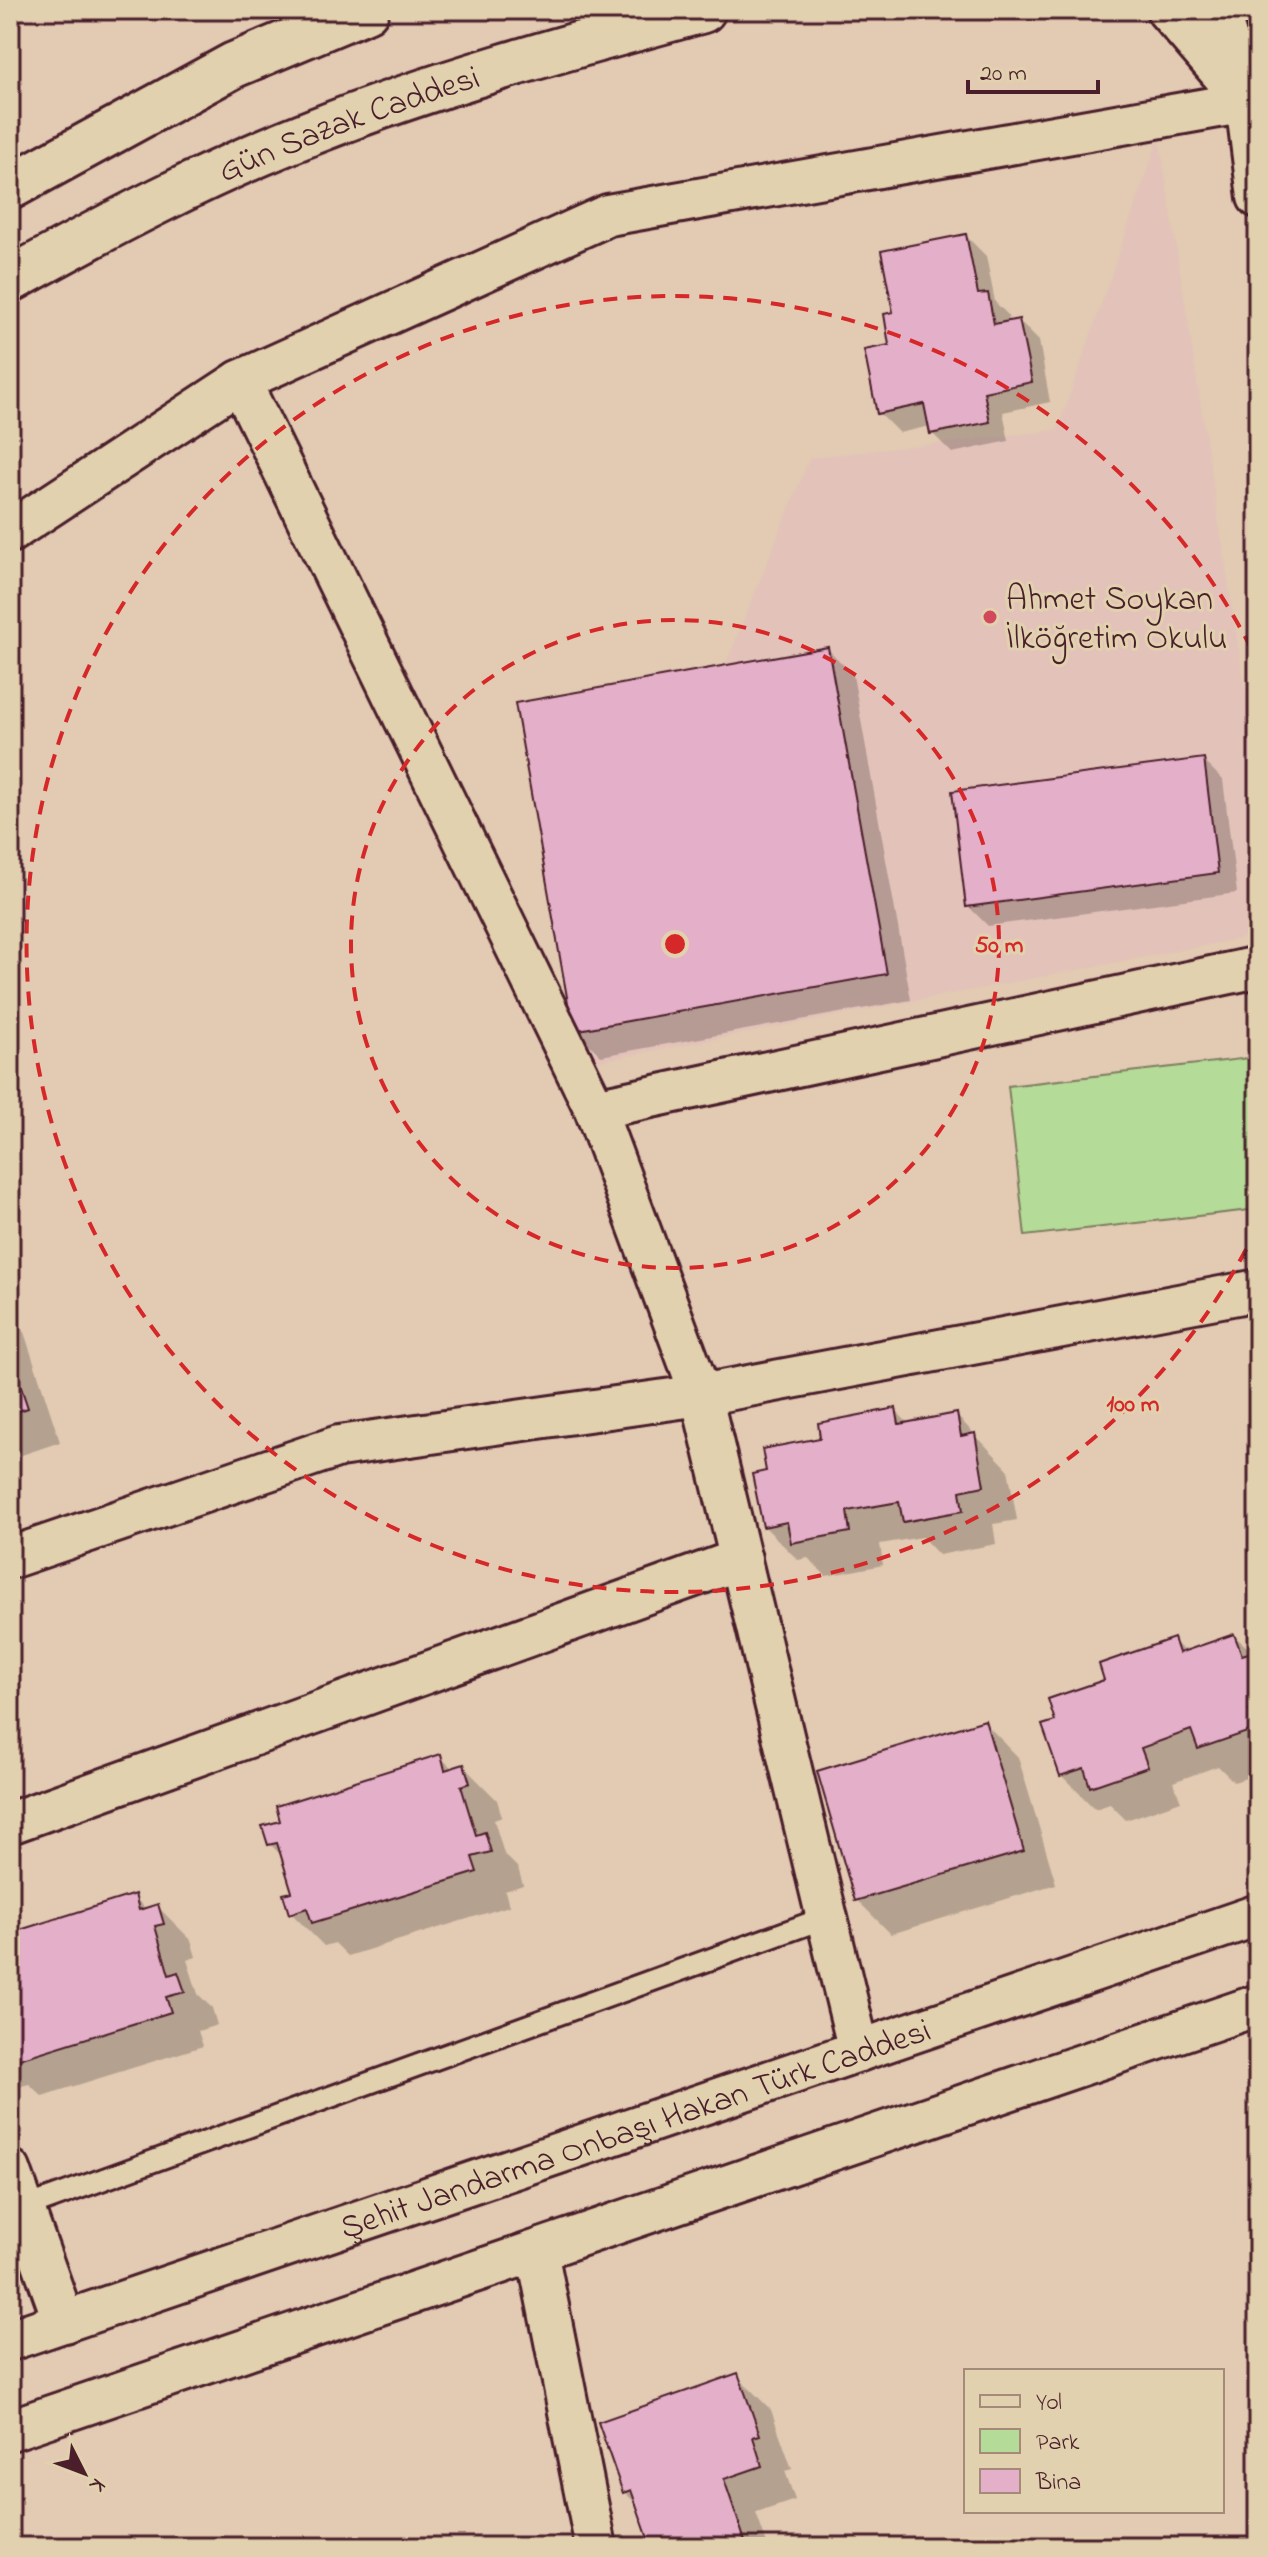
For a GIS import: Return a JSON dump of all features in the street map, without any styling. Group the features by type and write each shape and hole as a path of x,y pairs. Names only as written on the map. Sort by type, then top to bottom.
{"street":[{"path":"10,187 234,65 366,10"},
{"name":"Gün Sazak Caddesi","path":"10,280 208,176 313,131 480,72 703,10"},
{"path":"1167,10 1246,102"},
{"path":"1218,10 1246,102 1258,197"},
{"path":"10,532 240,381 608,215 1246,102"},
{"path":"240,381 595,1109 701,1395 859,2051"},
{"path":"595,1109 1258,967"},
{"path":"10,1558 339,1446 701,1395 1258,1290"},
{"path":"10,1823 741,1559"},
{"name":"Şehit Jandarma Onbaşı Hakan Türk Caddesi","path":"10,2340 1258,1915"},
{"path":"10,2430 1258,2005"},
{"path":"10,2170 64,2322"},
{"path":"537,2251 596,2547"}],"lane":[{"path":"24,2208 827,1917"}],"shaded area":[{"name":"Ahmet Soykan İlköğretim Okulu","path":"1159,138 1258,776 1258,935 562,1068 810,458 1058,430"}],"green space":[{"path":"1258,1057 1258,1209 1025,1236 1008,1086"}],"building":[{"path":"966,234 978,294 988,293 994,324 1019,319 1032,382 984,392 990,422 930,434 924,404 877,414 864,350 889,345 884,314 893,312 881,251"},
{"path":"828,647 887,974 573,1031 515,703"},
{"path":"1204,758 1218,873 966,907 952,791"},
{"path":"10,1354 28,1408 10,1414"},
{"path":"896,1408 899,1424 957,1413 961,1436 975,1433 984,1486 960,1491 963,1511 903,1522 899,1502 847,1511 850,1532 791,1543 787,1522 763,1527 752,1474 766,1471 762,1449 820,1438 818,1423"},
{"path":"1234,1634 1242,1655 1255,1651 1258,1659 1258,1707 1249,1710 1256,1729 1198,1749 1191,1730 1141,1748 1148,1767 1090,1787 1084,1768 1060,1776 1042,1725 1055,1721 1048,1699 1104,1680 1099,1664 1174,1638 1179,1653"},
{"path":"985,1720 1024,1851 855,1901 817,1771"},
{"path":"441,1754 445,1770 464,1764 470,1783 461,1786 476,1835 485,1832 491,1852 472,1857 477,1872 312,1923 307,1908 289,1914 283,1894 292,1892 277,1843 268,1845 262,1826 280,1821 276,1806"},
{"path":"135,1894 139,1910 158,1904 164,1924 155,1926 169,1975 178,1972 185,1992 166,1997 171,2012 10,2062 10,1933"},
{"path":"738,2373 760,2435 753,2437 762,2466 724,2479 746,2544 651,2547 631,2490 623,2493 598,2422"}],"place":[{"name":"Ahmet Soykan İlköğretim Okulu","path":"990,617"}]}
